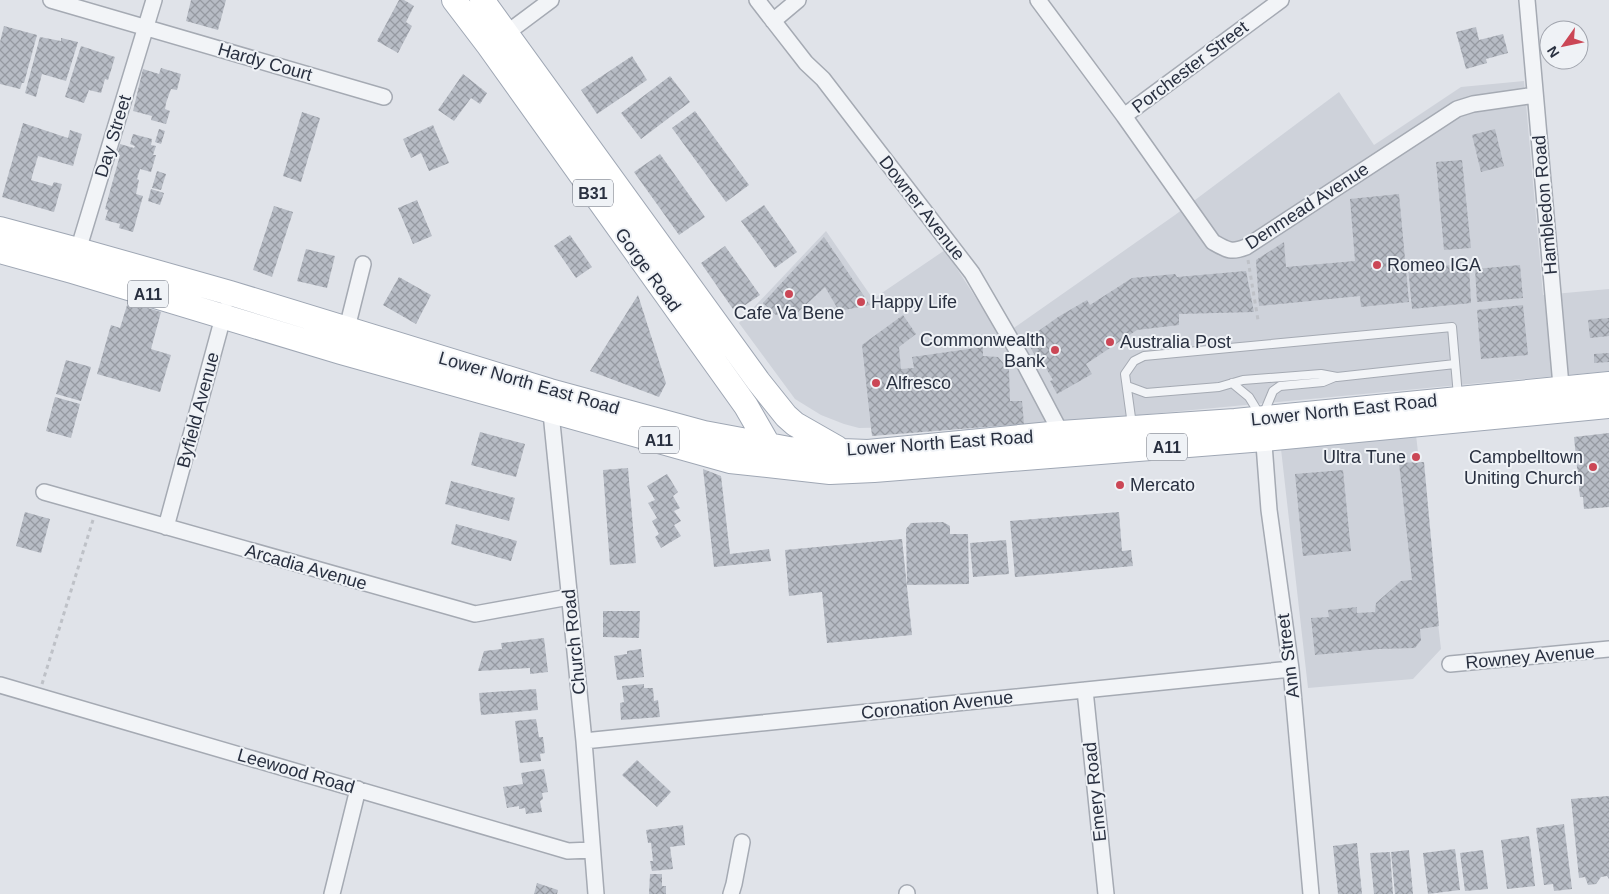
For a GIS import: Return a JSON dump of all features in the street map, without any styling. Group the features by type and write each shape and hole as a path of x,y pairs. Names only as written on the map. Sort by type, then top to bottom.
{"main road":[{"name":"Gorge Road","path":"454,0 498,39 786,416 795,424 841,450"},
{"name":"Gorge Road","path":"482,0 498,39 746,406 769,456"},
{"name":"Lower North East Road","path":"0,229 223,317 341,352 550,400"},
{"name":"Lower North East Road","path":"0,251 75,260 230,293 347,328 730,461 769,456 789,449 868,452 1132,428 1263,428 1458,398 1563,399 1609,406"},
{"name":"Gorge Road","path":"758,381 771,428 769,456"},
{"name":"Lower North East Road","path":"769,456 830,472 874,470 1263,428 1563,399 1609,384"}],"street":[{"name":"Hardy Court","path":"51,0 384,97"},
{"name":"Day Street","path":"75,260 154,0"},
{"path":"498,39 551,0"},
{"name":"Downer Avenue","path":"757,0 806,63 823,79 972,273 1022,358 1061,433"},
{"path":"773,21 798,0"},
{"name":"Denmead Avenue","path":"1038,0 1124,116 1213,242 1224,249 1234,252 1246,247 1457,109 1473,104 1535,95"},
{"name":"Porchester Street","path":"1124,116 1280,0"},
{"name":"Hambledon Road","path":"1527,0 1563,399"},
{"path":"341,352 363,264"},
{"name":"Byfield Avenue","path":"166,528 230,293"},
{"name":"Church Road","path":"550,400 584,741 596,894"},
{"name":"Ann Street","path":"1263,428 1269,510 1291,669 1311,894"},
{"name":"Arcadia Avenue","path":"44,492 474,614 569,597"},
{"name":"Rowney Avenue","path":"1450,664 1609,649"},
{"name":"Coronation Avenue","path":"584,741 1291,669"},
{"name":"Leewood Road","path":"0,685 568,850 592,850"},
{"name":"Emery Road","path":"1085,690 1106,894"},
{"path":"332,894 358,789"},
{"path":"731,894 742,842"}],"lane":[{"path":"1132,428 1125,374 1134,361 1144,356 1452,327 1458,398"},
{"path":"1127,386 1146,394 1219,387 1243,380 1321,374 1337,376 1455,364"},
{"path":"1263,428 1272,391 1280,386 1323,382 1337,376"},
{"path":"1232,383 1249,397 1263,428"}],"path":[{"path":"1246,247 1258,320"},
{"path":"38,696 97,508"}],"shaded area":[{"path":"1524,81 1543,295 1609,289 1609,371 1044,424 859,428 821,415 795,399 739,323 826,231 873,299 945,250 1001,337 1175,215 1339,92 1374,145 1461,87"},
{"path":"1416,435 1441,649 1413,679 1308,688 1281,449"}],"building":[{"path":"191,0 226,0 218,30 186,21"},
{"path":"399,0 404,0 414,6 406,22 412,26 398,53 377,41"},
{"path":"4,26 37,35 24,83 22,83 20,89 0,84 0,42"},
{"path":"1476,27 1479,40 1503,34 1508,53 1486,59 1487,63 1466,69 1456,32"},
{"path":"40,37 61,41 61,38 78,42 66,81 42,74 36,97 25,93"},
{"path":"81,46 115,57 108,80 105,79 101,93 89,90 84,103 65,97"},
{"path":"632,56 647,80 597,114 581,90"},
{"path":"161,68 181,74 177,90 171,89 166,103 165,109 170,111 166,124 151,120 152,116 133,111 143,69 159,74"},
{"path":"463,74 487,93 480,104 471,98 454,121 438,110"},
{"path":"670,76 690,102 641,139 621,113"},
{"path":"695,111 749,185 726,202 672,128"},
{"path":"302,112 320,118 301,182 283,176"},
{"path":"23,123 68,138 70,130 82,134 73,166 38,156 31,180 52,186 54,182 62,184 54,212 2,197"},
{"path":"433,125 449,163 429,171 421,153 411,158 403,139"},
{"path":"159,129 165,131 161,144 155,142"},
{"path":"1495,129 1504,166 1481,172 1472,135"},
{"path":"133,134 152,139 151,145 156,146 153,155 156,155 151,172 140,169 137,179 139,180 136,194 143,196 133,232 119,228 120,224 105,220 108,210 105,209 120,155 117,155 120,144 134,148 135,146 130,144"},
{"path":"660,154 705,217 679,235 634,172"},
{"path":"1462,160 1471,248 1444,250 1436,162"},
{"path":"157,171 166,174 161,190 152,188"},
{"path":"151,189 164,193 160,205 148,201"},
{"path":"1399,194 1409,302 1361,307 1360,296 1259,306 1256,260 1284,242 1286,267 1355,261 1350,199"},
{"path":"417,200 432,236 413,244 398,208"},
{"path":"764,205 797,252 775,268 741,221"},
{"path":"274,206 293,212 272,277 253,270"},
{"path":"570,235 592,267 576,278 554,246"},
{"path":"824,237 870,305 839,311 825,287 797,313 776,315 763,303"},
{"path":"725,246 760,295 735,312 701,263"},
{"path":"306,249 335,256 327,288 297,281"},
{"path":"1469,265 1471,303 1412,309 1408,266"},
{"path":"1520,265 1523,298 1477,302 1475,269"},
{"path":"1246,271 1254,312 1179,314 1179,325 1137,330 1086,364 1092,374 1057,394 1050,381 1053,380 1041,360 1039,362 1026,340 1058,317 1087,300 1090,305 1132,278 1175,274 1177,277"},
{"path":"399,277 431,295 416,324 383,305"},
{"path":"638,295 666,383 659,397 590,371"},
{"path":"128,302 161,312 151,349 171,355 160,392 97,374 111,325 120,328"},
{"path":"1523,305 1528,355 1481,359 1477,310"},
{"path":"903,315 916,334 899,347 901,369 914,368 912,357 983,347 983,356 998,357 1009,370 1010,401 1022,401 1024,424 872,436 862,345"},
{"path":"1609,318 1609,336 1590,338 1588,320"},
{"path":"1609,353 1609,362 1594,363 1594,354"},
{"path":"66,360 91,367 81,401 56,394"},
{"path":"55,397 80,404 71,438 46,431"},
{"path":"480,432 525,444 516,477 471,465"},
{"name":"Campbelltown Uniting Church","path":"1609,433 1609,507 1584,509 1583,497 1580,497 1574,437"},
{"path":"1424,462 1439,626 1420,629 1421,640 1415,648 1379,649 1315,655 1311,618 1329,617 1328,610 1357,607 1357,613 1375,612 1376,603 1401,581 1412,580 1399,463"},
{"path":"628,468 636,563 610,565 603,470"},
{"path":"703,469 721,476 730,554 769,549 771,561 714,567"},
{"path":"1343,470 1351,551 1303,556 1295,474"},
{"path":"667,474 678,492 673,496 680,508 674,511 681,521 674,525 681,536 661,548 655,537 659,534 652,521 657,518 648,503 655,500 647,486"},
{"path":"451,481 515,498 509,521 445,504"},
{"path":"25,512 50,519 41,553 16,546"},
{"name":"Mercato","path":"1119,512 1122,551 1131,550 1133,566 1015,577 1010,521"},
{"path":"943,522 950,526 950,534 968,534 969,584 907,585 906,529 911,523"},
{"path":"456,524 517,541 511,561 451,544"},
{"path":"902,539 912,635 827,643 822,592 789,596 785,550"},
{"path":"1006,540 1009,574 973,577 970,543"},
{"path":"603,611 640,611 639,638 603,637"},
{"path":"544,638 548,672 530,674 530,668 478,671 484,651 502,649 501,643"},
{"path":"641,649 644,677 617,680 614,656 627,654 627,651"},
{"path":"644,684 644,688 653,688 654,701 658,700 660,717 621,720 620,703 624,702 622,686"},
{"path":"536,689 538,710 481,715 479,693"},
{"path":"536,719 539,737 543,737 545,753 540,754 541,761 520,763 515,721"},
{"path":"637,760 671,792 657,807 622,775"},
{"path":"544,769 548,792 542,793 543,799 540,801 542,812 526,814 525,808 519,809 519,806 507,808 503,787 523,784 521,773"},
{"path":"1609,796 1609,879 1607,876 1601,877 1596,884 1588,885 1585,877 1579,878 1571,799"},
{"path":"1564,824 1572,889 1554,891 1553,884 1544,885 1536,828"},
{"path":"683,825 685,845 670,847 673,869 652,871 650,861 653,861 651,843 648,843 646,830"},
{"path":"1529,836 1535,886 1507,889 1501,840"},
{"path":"1357,843 1362,894 1338,894 1333,846"},
{"path":"1455,849 1460,890 1428,894 1423,853"},
{"path":"1409,850 1413,894 1395,894 1391,852"},
{"path":"1483,850 1488,889 1465,891 1460,853"},
{"path":"1390,852 1393,894 1374,894 1370,853"},
{"path":"650,874 662,874 662,886 666,886 666,894 649,894"},
{"path":"537,883 558,890 557,894 534,894"}],"place":[{"name":"Romeo IGA","path":"1377,265"},
{"name":"Cafe Va Bene","path":"789,294"},
{"name":"Happy Life","path":"861,302"},
{"name":"Australia Post","path":"1110,342"},
{"name":"Commonwealth Bank","path":"1055,350"},
{"name":"Alfresco","path":"876,383"},
{"name":"Ultra Tune","path":"1416,457"},
{"name":"Campbelltown Uniting Church","path":"1593,467"},
{"name":"Mercato","path":"1120,485"}]}
